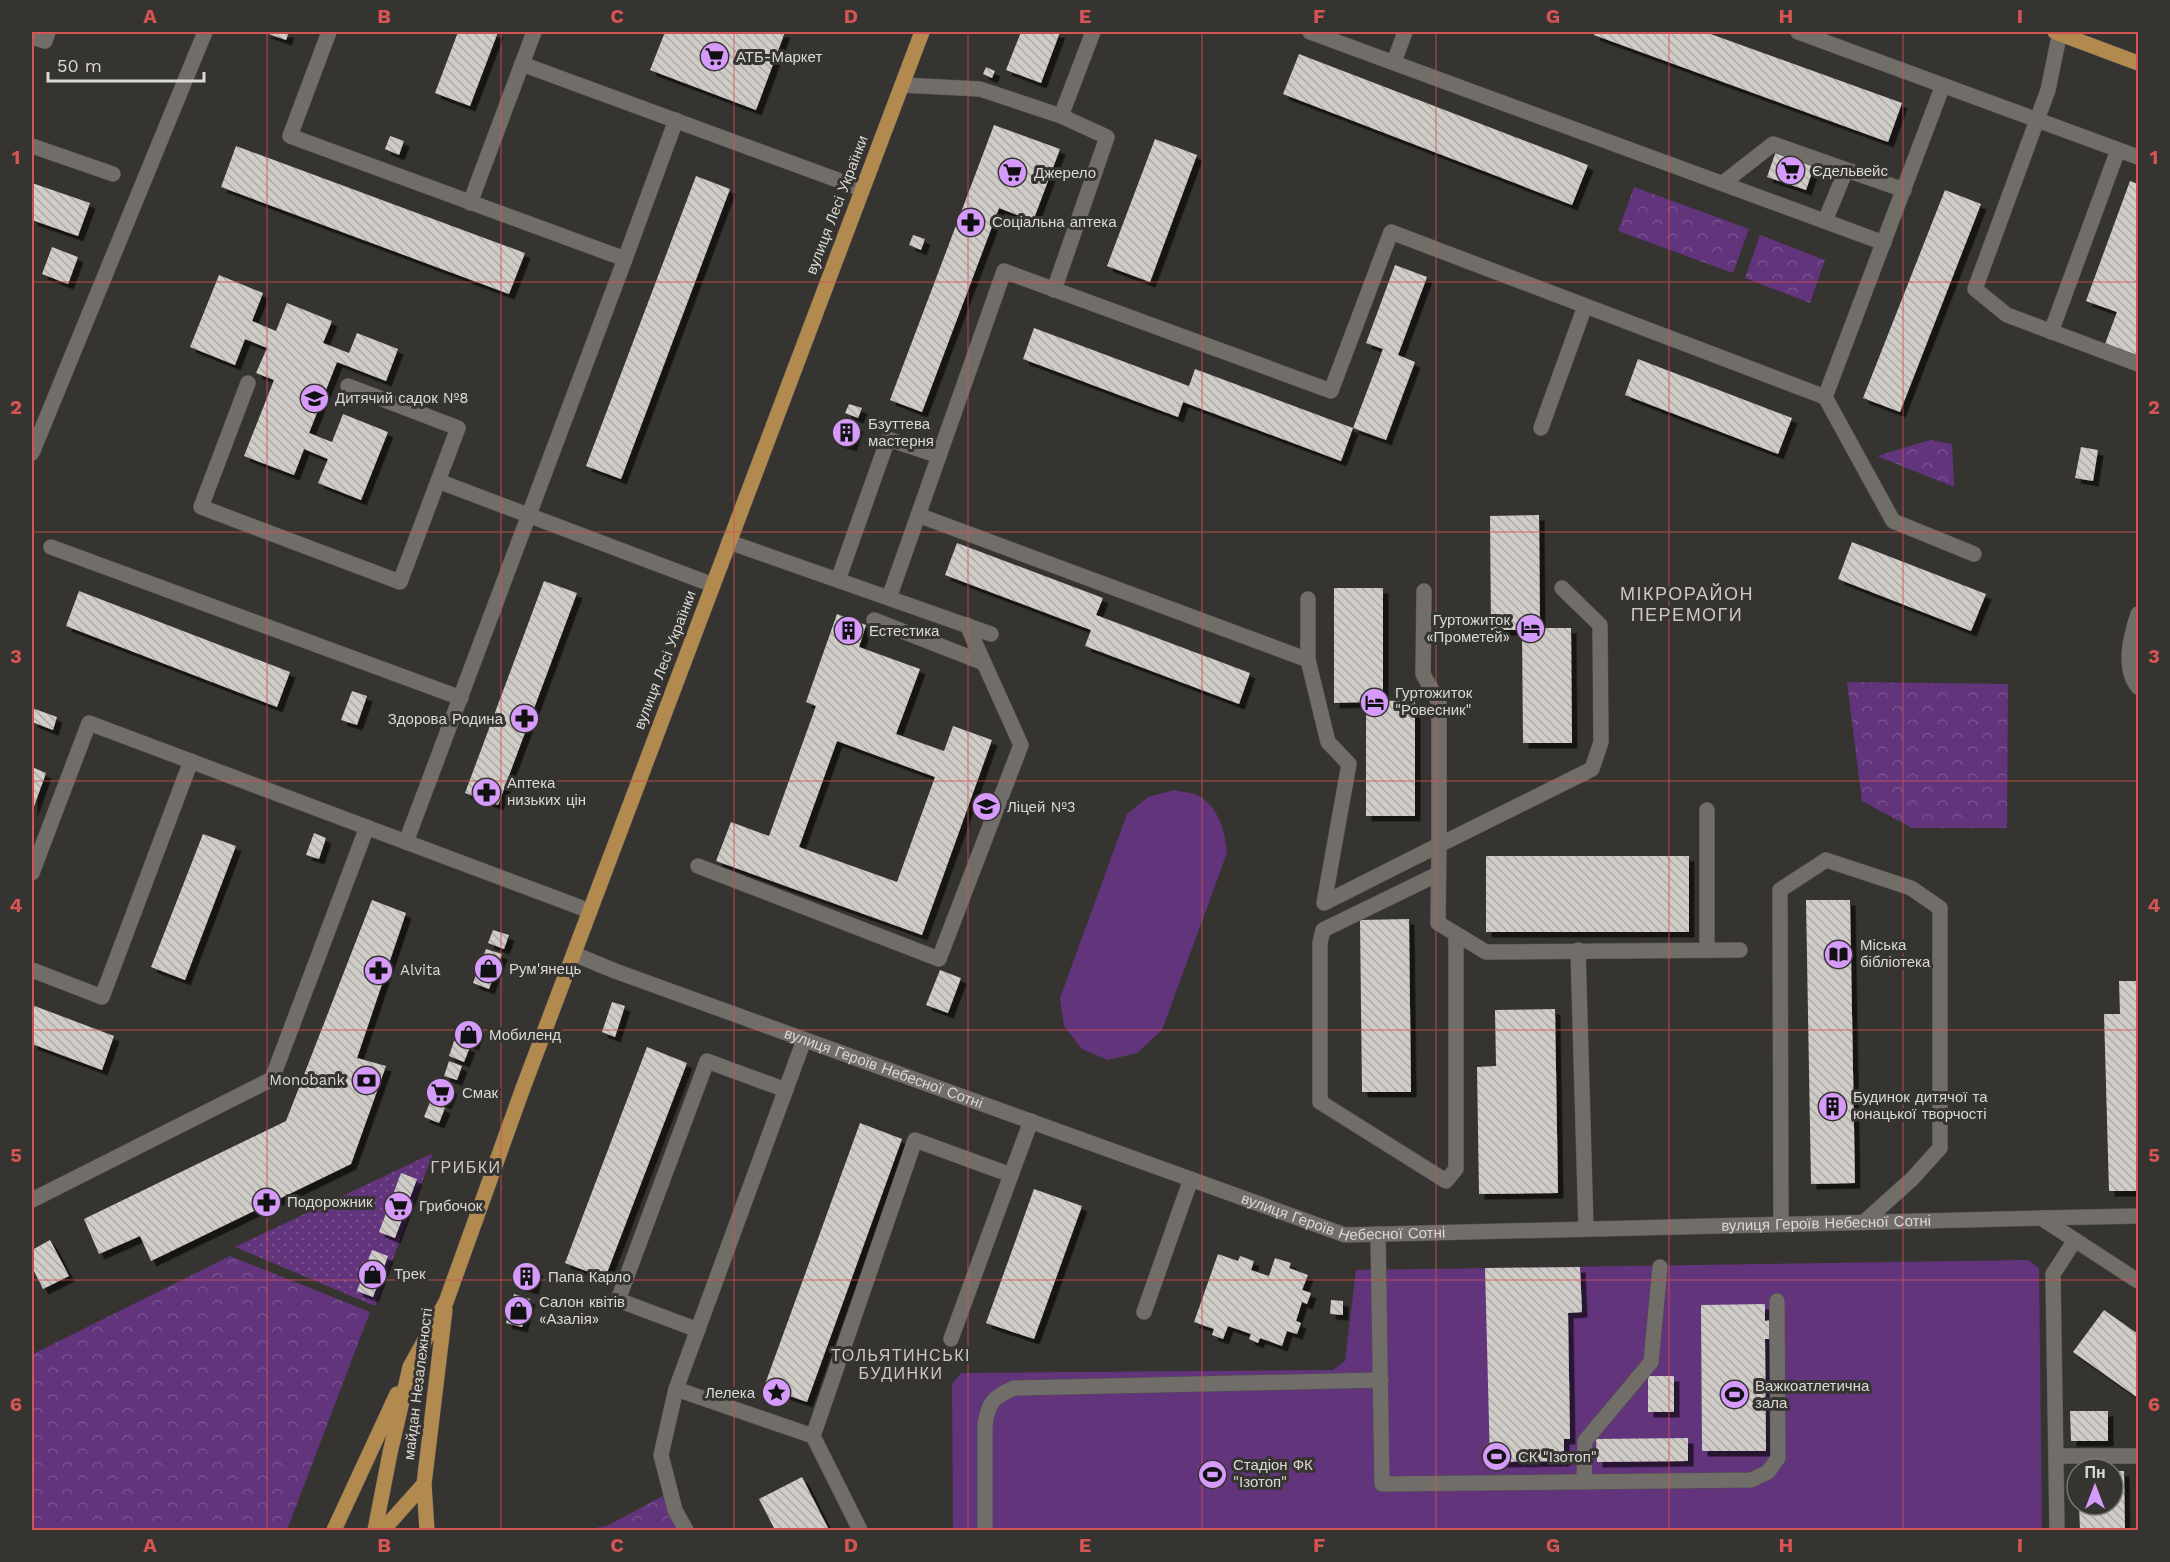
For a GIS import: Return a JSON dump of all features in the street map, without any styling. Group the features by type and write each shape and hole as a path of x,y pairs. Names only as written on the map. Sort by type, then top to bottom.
{"main road":[{"name":"вулиця Лесі Українки","path":"446,1302 523,1088 922,32"},
{"path":"2058,32 2139,63"},
{"name":"майдан Незалежності","path":"375,1530 410,1366 446,1302"},
{"name":"майдан Незалежності","path":"427,1530 424,1484 446,1302"},
{"path":"334,1530 410,1366"},
{"path":"383,1530 424,1484"}],"street":[{"path":"32,37 45,41 48,32"},
{"path":"32,453 205,32"},
{"path":"329,32 290,136 625,259"},
{"path":"470,202 534,32"},
{"path":"1061,116 1093,32"},
{"path":"1310,32 1884,243"},
{"path":"1394,62 1405,32"},
{"path":"1798,32 2139,157"},
{"path":"2058,32 2048,90 1975,289 2007,315 2139,364"},
{"path":"522,64 862,189"},
{"path":"902,85 980,89 1061,116 1107,137 1054,290"},
{"path":"1825,398 1943,85"},
{"path":"406,842 676,120"},
{"path":"1723,183 1773,144 1904,190"},
{"path":"32,146 113,174"},
{"path":"2051,332 2118,150"},
{"path":"1825,221 1846,170"},
{"path":"889,598 1004,272 1331,391 1390,232 1825,398 1893,521 1974,554"},
{"path":"1541,428 1585,306"},
{"path":"248,383 201,507 400,582 458,428 348,386"},
{"path":"838,580 888,439 939,456"},
{"path":"438,481 713,585"},
{"path":"918,515 1308,660"},
{"path":"729,542 991,634"},
{"path":"51,548 461,698"},
{"path":"1308,599 1308,660 1328,742 1349,764 1324,903 1592,769 1601,742 1600,625 1562,588"},
{"path":"1424,591 1423,674 1439,704 1438,923 1456,936 1486,952 1740,950"},
{"path":"2139,614 2130,642 2130,666 2135,684 2139,687"},
{"path":"874,620 984,663"},
{"path":"698,866 939,959 1021,745 967,626"},
{"path":"32,873 89,723 590,911"},
{"path":"32,970 102,997 191,761"},
{"path":"1707,810 1707,950"},
{"path":"32,1200 272,1079 367,827"},
{"path":"1780,1224 1780,890 1826,860 1911,888 1940,908 1940,1148 1912,1179 1864,1222"},
{"path":"1438,874 1323,930 1320,943 1320,1102 1446,1181 1456,1169 1456,936"},
{"path":"1578,950 1586,1228"},
{"name":"вулиця Героїв Небесної Сотні","path":"574,954 804,1040 1345,1235 2139,1216"},
{"path":"686,1530 675,1510 661,1455 676,1389 804,1040"},
{"path":"698,1330 618,1300 707,1061 786,1090"},
{"path":"951,1339 1031,1122"},
{"path":"813,1436 915,1140 1011,1175"},
{"path":"1144,1312 1191,1179"},
{"path":"2041,1218 2139,1281"},
{"path":"1378,1234 1382,1484 1751,1480 1768,1472 1778,1458 1777,1301"},
{"path":"2057,1530 2053,1274 2075,1240"},
{"path":"1584,1482 1585,1441 1651,1362 1660,1267"},
{"path":"985,1530 984,1425 987,1410 998,1395 1014,1389 1381,1380"},
{"path":"676,1389 813,1436 860,1530"},
{"path":"2056,1456 2139,1456"}],"green space":[{"path":"1634,187 1749,229 1733,273 1618,231"},
{"path":"1760,235 1825,260 1810,303 1745,278"},
{"path":"1930,440 1952,444 1954,487 1877,456"},
{"path":"1847,682 2008,684 2007,828 1912,828 1862,801"},
{"path":"1174,790 1197,795 1211,806 1220,820 1227,853 1162,1030 1137,1053 1108,1060 1082,1049 1064,1026 1060,998 1127,814 1148,797"},
{"path":"433,1153 375,1306 235,1247"},
{"path":"230,1256 370,1312 287,1530 32,1530 32,1360 35,1353"},
{"name":"СК \"Ізотоп\"","path":"2028,1260 2039,1268 2042,1530 953,1530 952,1384 961,1373 1333,1370 1345,1361 1356,1270"},
{"path":"672,1491 690,1530 583,1530 607,1526"}],"building":[{"path":"263,32 289,32 286,40"},
{"path":"458,32 498,32 470,106 435,93"},
{"path":"665,32 785,32 756,110 650,70"},
{"path":"1021,32 1060,32 1041,83 1006,70"},
{"path":"1595,32 1705,32 1902,103 1888,142 1594,35"},
{"path":"1299,54 1588,165 1572,205 1283,94"},
{"path":"986,67 995,71 992,78 983,74"},
{"path":"994,125 1060,149 1033,221 999,208 922,412 890,400"},
{"path":"390,136 404,141 399,155 385,149"},
{"path":"1155,139 1197,155 1150,282 1107,266"},
{"path":"236,146 525,253 509,294 221,187"},
{"name":"Єдельвейс","path":"1776,151 1815,164 1806,190 1767,177"},
{"path":"696,176 730,189 621,479 586,466"},
{"path":"2130,181 2138,184 2138,356 2105,344 2117,312 2086,301"},
{"path":"32,183 90,203 78,236 32,220"},
{"path":"1945,190 1981,204 1900,412 1863,398"},
{"path":"913,235 925,239 921,250 909,245"},
{"path":"52,247 78,257 68,284 42,274"},
{"path":"1395,265 1427,277 1398,355 1415,362 1386,440 1353,428 1383,349 1366,343"},
{"path":"219,275 263,293 252,321 276,331 287,303 332,321 323,343 349,353 357,333 398,349 386,381 337,362 309,433 332,442 343,414 388,432 361,500 318,483 328,459 304,449 294,475 244,456 274,380 256,373 267,348 245,339 235,365 190,347"},
{"path":"1034,328 1189,386 1195,369 1353,428 1341,461 1183,402 1178,417 1023,359"},
{"path":"1638,359 1792,418 1778,454 1625,395"},
{"path":"849,404 862,408 858,418 845,413"},
{"name":"Бзуттева мастерня","path":"842,421 858,426 851,446 835,441"},
{"path":"2081,447 2098,450 2093,481 2075,478"},
{"name":"Гуртожиток «Прометей»","path":"1539,515 1540,628 1571,628 1572,743 1523,743 1522,630 1491,630 1490,516"},
{"path":"1852,542 1986,594 1971,631 1838,579"},
{"path":"957,543 1103,598 1096,615 1250,673 1239,704 1085,646 1091,630 945,575"},
{"path":"544,581 577,593 498,805 465,793"},
{"name":"Гуртожиток \"Ровесник\"","path":"1334,588 1383,588 1383,701 1415,700 1415,816 1366,816 1366,702 1334,703"},
{"path":"79,591 290,672 277,707 66,626"},
{"path":"837,614 866,625 859,647 920,669 896,734 944,751 953,726 992,740 922,935 716,861 731,822 769,836 816,706 806,702","holes":["837,741 935,777 897,882 799,847"]},
{"path":"352,691 367,696 357,725 341,720"},
{"path":"32,708 57,717 53,730 32,722"},
{"path":"32,767 46,773 32,812"},
{"path":"314,833 326,838 319,859 306,855"},
{"path":"203,834 236,846 185,980 151,967"},
{"path":"1486,856 1689,856 1689,932 1486,932"},
{"path":"372,900 406,913 357,1058 386,1066 351,1164 151,1261 140,1236 99,1254 84,1219 286,1121"},
{"name":"Будинок дитячої та юнацької творчості","path":"1806,900 1850,900 1855,1183 1811,1184"},
{"path":"1409,919 1411,1092 1362,1092 1360,920"},
{"path":"493,930 509,935 504,949 488,943"},
{"name":"Рум'янець","path":"486,949 502,954 489,989 473,983"},
{"path":"940,970 961,978 948,1013 926,1005"},
{"path":"2119,981 2138,981 2138,1191 2109,1191 2104,1014 2120,1014"},
{"path":"612,1002 625,1006 615,1037 602,1032"},
{"path":"32,1005 114,1036 102,1070 32,1044"},
{"path":"1555,1009 1558,1193 1479,1194 1477,1067 1496,1066 1495,1010"},
{"name":"Мобиленд","path":"463,1024 479,1030 473,1045 457,1039"},
{"path":"454,1041 470,1047 464,1062 449,1056"},
{"path":"647,1047 687,1063 605,1278 565,1263"},
{"path":"449,1061 462,1066 457,1080 444,1076"},
{"name":"Смак","path":"437,1083 452,1089 446,1104 431,1098"},
{"path":"430,1102 445,1108 439,1123 424,1117"},
{"path":"860,1123 902,1139 807,1402 764,1387"},
{"name":"Грибочок","path":"401,1173 417,1179 395,1238 379,1232"},
{"path":"1034,1189 1082,1206 1034,1339 986,1323"},
{"path":"50,1240 69,1276 43,1289 32,1267 32,1250"},
{"name":"Трек","path":"372,1250 388,1256 373,1297 357,1291"},
{"path":"1218,1254 1238,1261 1240,1256 1254,1261 1251,1270 1269,1276 1275,1258 1291,1263 1289,1268 1308,1275 1302,1290 1311,1293 1307,1304 1302,1302 1296,1321 1301,1323 1297,1334 1287,1331 1282,1346 1260,1338 1258,1343 1249,1339 1251,1334 1228,1326 1223,1339 1212,1335 1214,1329 1194,1322"},
{"name":"Папа Карло","path":"520,1265 538,1270 533,1289 515,1284"},
{"path":"1580,1267 1582,1312 1568,1313 1570,1439 1564,1439 1564,1461 1490,1462 1485,1268"},
{"name":"Салон квітів «Азалія»","path":"514,1294 530,1299 522,1327 506,1323"},
{"path":"1331,1300 1343,1301 1343,1315 1330,1314"},
{"name":"Важкоатлетична зала","path":"1765,1304 1765,1321 1775,1320 1775,1339 1765,1339 1766,1451 1702,1451 1701,1305"},
{"path":"2104,1310 2138,1334 2138,1398 2073,1352"},
{"path":"1648,1376 1674,1376 1674,1412 1648,1412"},
{"path":"2070,1411 2108,1411 2108,1441 2071,1441"},
{"path":"1688,1438 1688,1461 1597,1462 1596,1439"},
{"path":"802,1477 829,1530 775,1530 759,1499"},
{"path":"2079,1517 2125,1517 2125,1530 2080,1530"}],"place":[{"name":"АТБ-Маркет","path":"715,57"},
{"name":"Єдельвейс","path":"1791,171"},
{"name":"Джерело","path":"1013,173"},
{"name":"Соціальна аптека","path":"971,222"},
{"name":"Дитячий садок №8","path":"314,398"},
{"name":"Бзуттева мастерня","path":"847,433"},
{"name":"Гуртожиток «Прометей»","path":"1531,629"},
{"name":"Естестика","path":"848,631"},
{"name":"Гуртожиток \"Ровесник\"","path":"1374,702"},
{"name":"Здорова Родина","path":"524,719"},
{"name":"Аптека низьких цін","path":"486,792"},
{"name":"Ліцей №3","path":"986,807"},
{"name":"Міська бібліотека","path":"1839,954"},
{"name":"Рум'янець","path":"488,969"},
{"name":"Alvita","path":"379,970"},
{"name":"Мобиленд","path":"468,1035"},
{"name":"Monobank","path":"366,1080"},
{"name":"Смак","path":"441,1093"},
{"name":"Будинок дитячої та юнацької творчості","path":"1832,1106"},
{"name":"Подорожник","path":"266,1202"},
{"name":"Грибочок","path":"398,1206"},
{"name":"Трек","path":"373,1274"},
{"name":"Папа Карло","path":"527,1277"},
{"name":"Салон квітів «Азалія»","path":"518,1311"},
{"name":"Лелека","path":"776,1393"},
{"name":"Важкоатлетична зала","path":"1734,1395"},
{"name":"СК \"Ізотоп\"","path":"1497,1457"},
{"name":"Стадіон ФК \"Ізотоп\"","path":"1212,1474"}],"district":[{"name":"МІКРОРАЙОН ПЕРЕМОГИ","path":"1687,603"},
{"name":"ГРИБКИ","path":"466,1167"},
{"name":"ТОЛЬЯТИНСЬКІ БУДИНКИ","path":"901,1364"}]}
